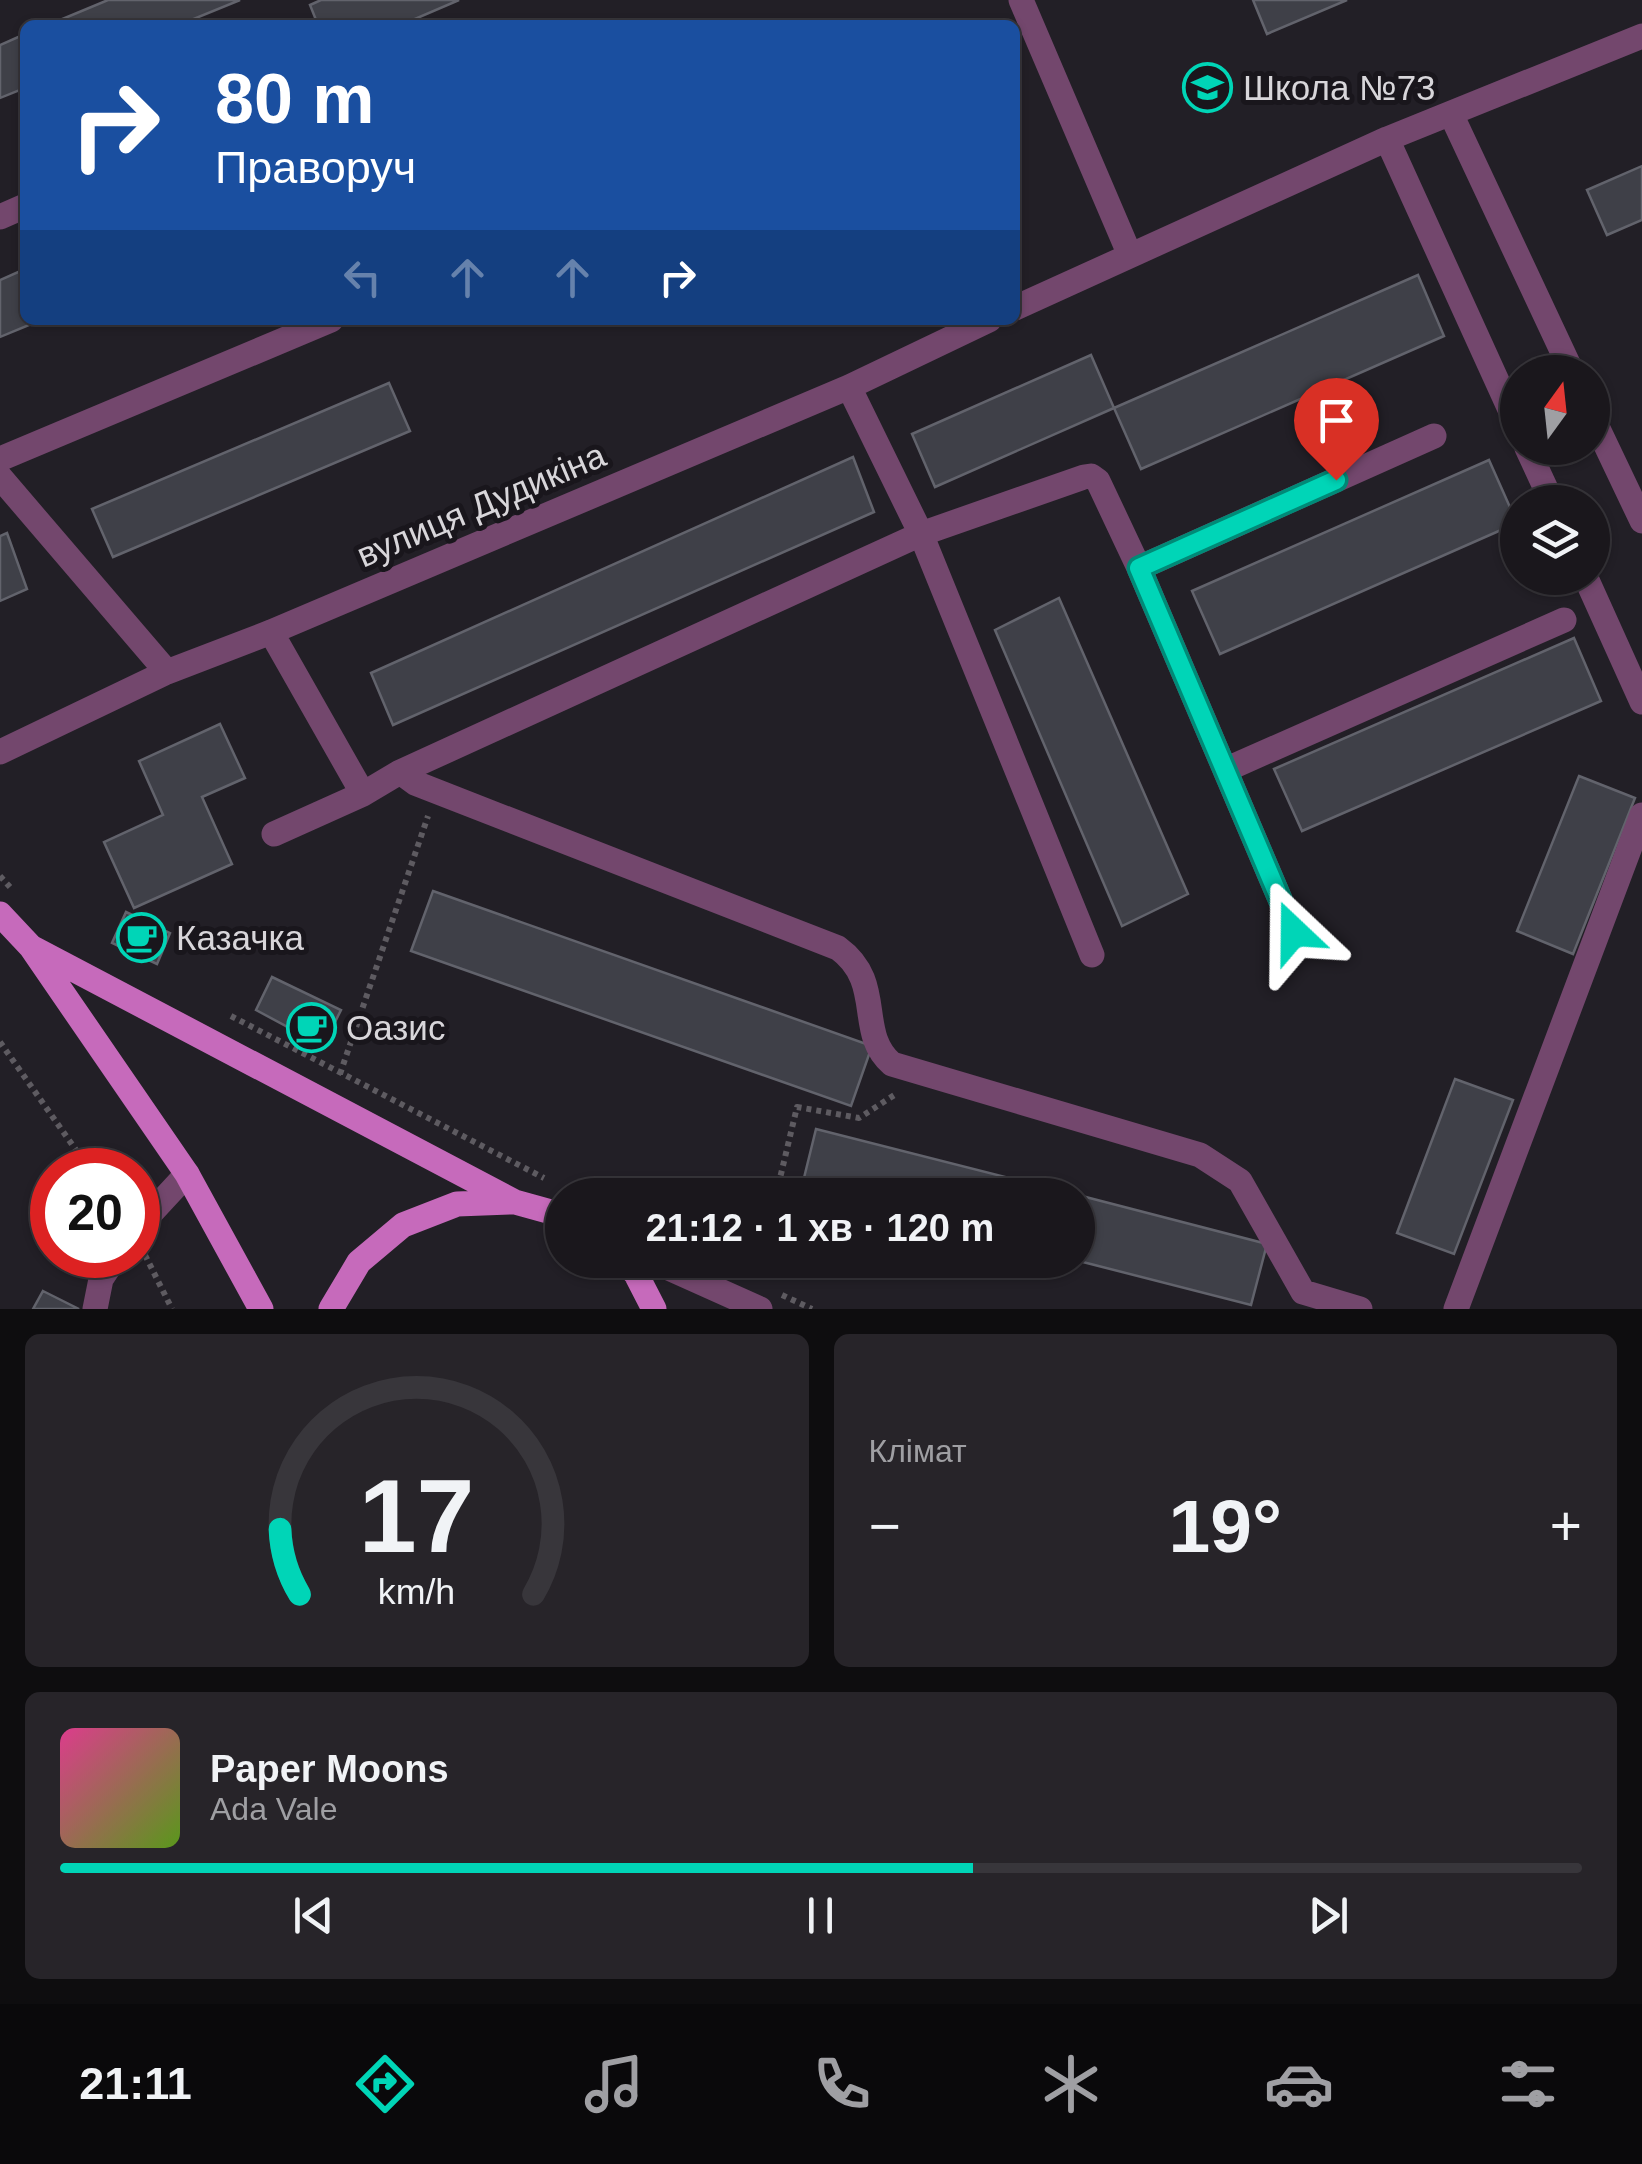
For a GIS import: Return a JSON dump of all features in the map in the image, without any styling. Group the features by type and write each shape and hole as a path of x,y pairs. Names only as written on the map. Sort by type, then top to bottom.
{"main road":[{"path":"1,917 31,948 187,1174 260,1309"},
{"path":"31,948 515,1202 545,1210"},
{"path":"330,1309 359,1262 403,1224 457,1204 515,1202"},
{"path":"638,1278 654,1309"}],"street":[{"path":"1021,0 1130,253"},
{"path":"1020,306 1387,139 1642,36"},
{"path":"1451,114 1564,355"},
{"path":"1387,139 1500,387"},
{"path":"0,458 319,325"},
{"name":"вулиця Дудикіна","path":"0,752 167,672 271,632 849,386 978,325"},
{"path":"849,386 921,534 1092,956"},
{"path":"1139,568 1434,436"},
{"path":"1610,454 1642,521"},
{"path":"274,834 400,772 921,534 1091,476 1098,481 1139,568 1294,932"},
{"path":"0,477 167,672"},
{"path":"1594,595 1642,702"},
{"path":"1225,770 1564,620"},
{"path":"271,632 362,794"},
{"path":"400,772 415,783 838,948 853,958 864,976 878,1049 892,1064 1200,1155 1240,1182 1303,1292 1360,1309"},
{"path":"1456,1309 1642,815"},
{"path":"160,1203 187,1174"},
{"path":"95,1309 102,1278"},
{"path":"691,1278 760,1309"}],"path":[{"path":"340,1074 436,791"},
{"path":"0,876 14,892"},
{"path":"218,1010 545,1179"},
{"path":"0,1042 75,1148"},
{"path":"780,1178 797,1107 859,1118 926,1074"},
{"path":"157,1278 172,1309"},
{"path":"756,1283 757,1278"}],"building":[{"path":"108,0 240,0 191,20 60,20"},
{"path":"321,0 459,0 413,20 316,20 310,5"},
{"path":"1253,0 1347,0 1267,34"},
{"path":"20,36 20,90 0,98 0,45"},
{"path":"1642,166 1642,220 1607,235 1587,190"},
{"path":"20,271 20,325 29,325 0,337 0,280"},
{"path":"1418,275 1444,336 1141,469 1114,408"},
{"path":"1091,355 1114,408 935,487 912,434"},
{"path":"389,383 410,431 113,557 92,509"},
{"path":"853,457 874,512 393,725 371,673"},
{"path":"1489,460 1500,485 1500,530 1220,654 1192,591"},
{"path":"7,533 27,589 0,601 0,536"},
{"path":"1059,598 1188,894 1122,926 995,630"},
{"path":"1574,638 1601,701 1302,831 1274,769"},
{"path":"220,724 245,778 202,797 232,864 134,908 104,842 163,815 139,761"},
{"path":"1579,776 1635,798 1573,954 1517,931"},
{"path":"433,891 872,1046 851,1106 411,951"},
{"name":"Казачка","path":"126,912 170,933 157,964 112,943"},
{"name":"Оазис","path":"272,977 341,1010 323,1046 256,1010"},
{"path":"1455,1079 1513,1100 1454,1254 1397,1233"},
{"path":"816,1129 1009,1178 804,1178"},
{"path":"1095,1199 1267,1244 1251,1305 1095,1265"},
{"path":"43,1291 79,1309 33,1309"}],"place":[{"name":"Школа №73","path":"1208,88"},
{"name":"Казачка","path":"141,938"},
{"name":"Оазис","path":"311,1028"}],"route":[{"path":"1294,932 1139,568 1336,480"}]}
